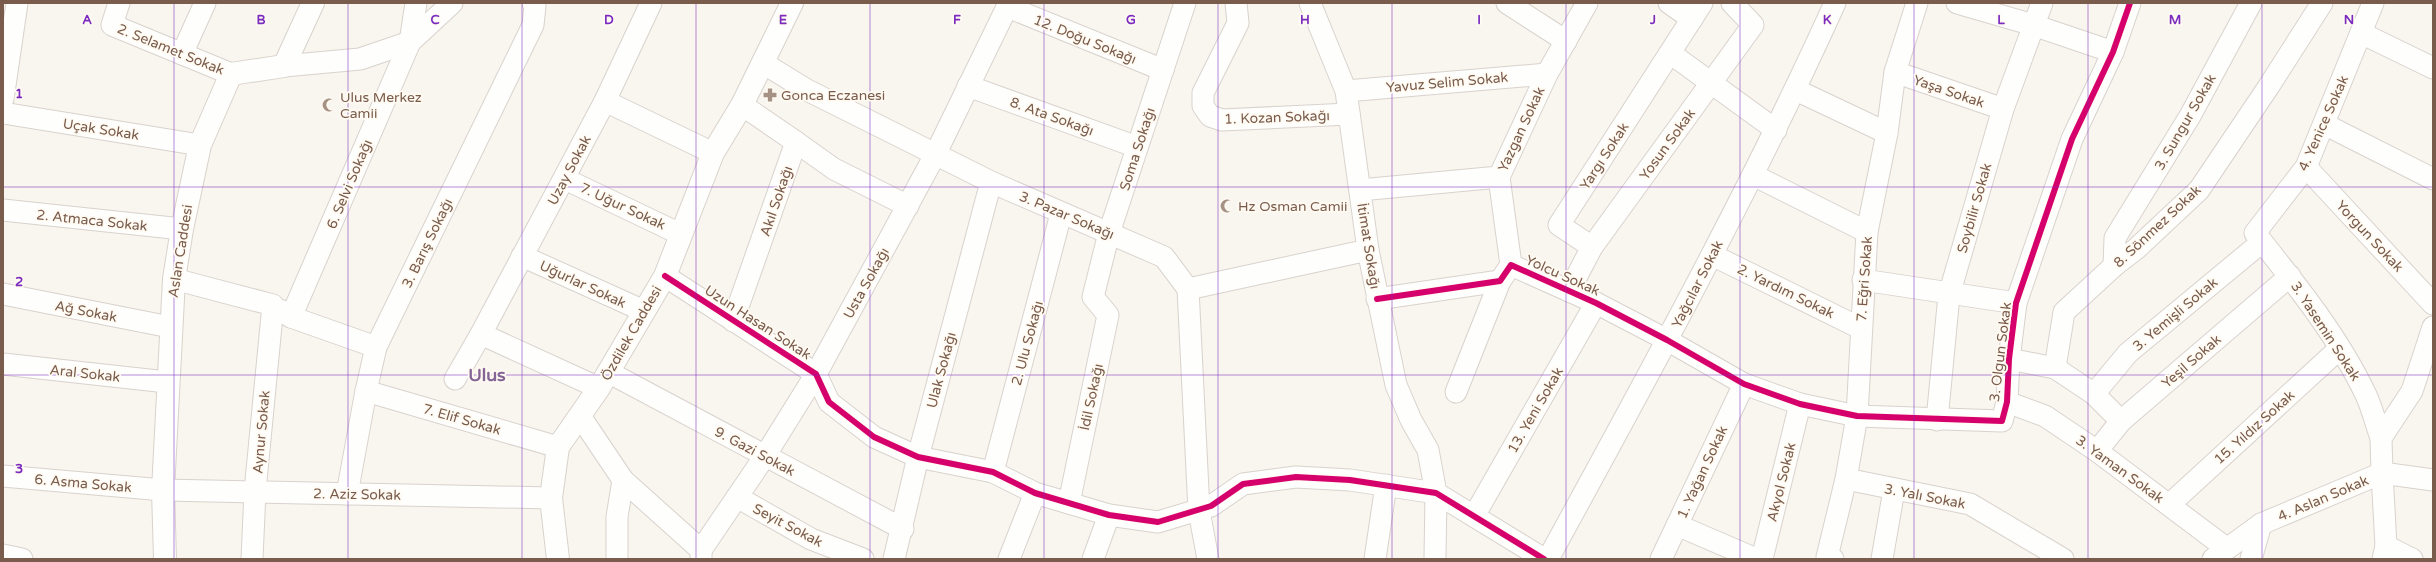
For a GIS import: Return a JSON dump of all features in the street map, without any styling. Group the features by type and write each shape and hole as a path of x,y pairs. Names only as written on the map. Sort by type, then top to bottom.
{"main road":[{"path":"231,74 284,66 313,3"},
{"name":"Özdilek Caddesi","path":"558,559 551,498 558,447 603,380 664,276 713,153 742,105 792,3"},
{"name":"Aslan Caddesi","path":"165,559 163,490 167,382 174,279 182,229 200,146 231,74"}],"street":[{"path":"3,99 17,3"},
{"name":"2. Selamet Sokak","path":"119,3 112,25 231,74"},
{"path":"182,54 205,3"},
{"name":"6. Selvi Sokağı","path":"291,318 410,42 416,3"},
{"path":"284,66 360,59 410,42 452,3"},
{"name":"3. Barış Sokağı","path":"347,494 366,391 376,347 533,25 535,6 533,3"},
{"name":"Uzay Sokak","path":"455,379 565,179 605,101 651,3"},
{"name":"Soma Sokağı","path":"1093,297 1109,233 1185,3"},
{"name":"1. Kozan Sokağı","path":"1236,3 1238,23 1203,93 1203,106 1210,116 1222,120 1349,114"},
{"name":"İtimat Sokağı","path":"1310,3 1346,91 1368,250 1396,385 1411,420 1428,450 1436,492 1435,559"},
{"path":"1507,3 1566,41"},
{"name":"Yazgan Sokak","path":"1506,273 1499,176 1547,74 1586,3"},
{"path":"1669,3 1697,11"},
{"name":"Yosun Sokak","path":"1569,291 1592,247 1712,83 1753,24 1732,3"},
{"name":"Yağcılar Sokak","path":"1548,559 1712,255 1796,90 1835,3"},
{"name":"7. Eğri Sokak","path":"1830,558 1857,416 1860,328 1867,232 1887,134 1894,72 1917,3"},
{"name":"Soybilir Sokak","path":"1937,420 1949,295 2003,109 2042,3"},
{"name":"3. Olgun Sokak","path":"1667,340 1744,384 1800,404 1857,416 1937,420 2002,421 2007,402 2009,359 2016,304 2072,139 2113,52 2130,3"},
{"name":"3. Sungur Sokak","path":"2114,266 2115,238 2190,116 2251,3"},
{"name":"8. Sönmez Sokak","path":"2055,368 2064,312 2114,266 2136,249 2199,190 2322,3"},
{"name":"4. Yenice Sokak","path":"2259,237 2306,167 2373,3"},
{"path":"1959,4 2033,24 2113,52"},
{"name":"12. Doğu Sokağı","path":"1008,5 1163,70"},
{"name":"Usta Sokağı","path":"701,555 816,374 935,155 1008,5"},
{"name":"Yargı Sokak","path":"1592,247 1558,225 1697,11"},
{"path":"2361,33 2433,68"},
{"path":"1670,53 1776,130"},
{"name":"3. Pazar Sokağı","path":"763,62 807,90 935,155 1061,214 1164,257 1188,289"},
{"name":"Yaşa Sokak","path":"1894,72 2003,109"},
{"name":"Yavuz Selim Sokak","path":"1346,91 1547,74"},
{"name":"8. Ata Sokağı","path":"968,86 1137,147"},
{"path":"1796,90 1887,134"},
{"path":"605,101 713,153"},
{"path":"742,105 834,169 908,206"},
{"name":"Uçak Sokak","path":"3,113 200,146"},
{"path":"2324,124 2433,179"},
{"name":"Akıl Sokağı","path":"733,321 796,142"},
{"name":"Yorgun Sokak","path":"2306,167 2433,304"},
{"path":"1753,175 1867,232"},
{"path":"1360,190 1499,176"},
{"name":"7. Uğur Sokak","path":"565,179 680,234"},
{"name":"Ulak Sokağı","path":"894,559 903,529 918,457 991,182"},
{"name":"2. Atmaca Sokak","path":"3,210 182,229"},
{"name":"2. Ulu Sokağı","path":"993,472 1061,214"},
{"name":"3. Yasemin Sokak","path":"2259,237 2290,276 2339,348 2366,395 2381,438"},
{"name":"3. Yemişli Sokak","path":"2094,394 2128,353 2259,237"},
{"path":"1208,559 1198,511 1188,289 1368,250"},
{"name":"2. Yardım Sokak","path":"1712,255 1860,328"},
{"name":"Uğurlar Sokak","path":"522,256 644,311"},
{"path":"1377,299 1506,273"},
{"path":"1456,392 1506,273"},
{"name":"Yolcu Sokak","path":"1506,273 1569,291 1596,303 1667,340"},
{"name":"Uzun Hasan Sokak","path":"664,276 816,374 829,402 874,437 918,457 993,472 1034,493 1109,515 1158,522 1211,506 1243,484 1296,477 1350,480 1436,492"},
{"name":"Yeşil Sokak","path":"2097,451 2121,421 2290,276"},
{"path":"174,279 273,305 291,318 376,347"},
{"path":"1863,280 1949,295 2016,304"},
{"name":"Ağ Sokak","path":"3,294 170,327"},
{"name":"İdil Sokağı","path":"1069,503 1108,315 1093,297"},
{"name":"13. Yeni Sokak","path":"1474,516 1596,303"},
{"name":"Aynur Sokak","path":"252,559 255,491 273,305"},
{"path":"2381,438 2412,391 2433,327"},
{"path":"481,334 603,380"},
{"name":"15. Yıldız Sokak","path":"2169,505 2339,348"},
{"path":"2009,359 2055,368 2094,394 2121,421"},
{"name":"Aral Sokak","path":"3,364 167,382"},
{"name":"9. Gazi Sokak","path":"603,380 765,456 903,529"},
{"name":"1. Yağan Sokak","path":"1662,559 1744,384"},
{"name":"7. Elif Sokak","path":"366,391 558,447"},
{"name":"3. Yaman Sokak","path":"2007,402 2046,416 2097,451 2169,505 2220,554"},
{"name":"Akyol Sokak","path":"1762,559 1800,404"},
{"path":"580,416 623,480 701,555"},
{"name":"4. Aslan Sokak","path":"2220,554 2261,524 2382,473 2381,438"},
{"path":"2412,559 2384,552 2382,473 2433,480"},
{"name":"6. Asma Sokak","path":"3,476 163,490"},
{"name":"3. Yalı Sokak","path":"1846,479 1894,490 1970,504 2063,559"},
{"path":"617,559 616,517 623,480"},
{"path":"1375,559 1386,485"},
{"name":"2. Aziz Sokak","path":"163,490 551,498"},
{"path":"1882,559 1894,490"},
{"path":"1436,492 1544,559"},
{"path":"1009,559 1034,493"},
{"name":"Seyit Sokak","path":"737,497 811,539 863,559"},
{"path":"1093,559 1109,515"},
{"path":"2251,559 2261,524"},
{"path":"1677,525 1756,559"},
{"path":"3,555 22,559"}],"cycle path":[{"path":"1377,299 1500,281 1511,265 1596,303 1667,340 1744,384 1800,404 1857,416 2002,421 2007,402 2009,359 2016,303 2072,139 2113,52 2130,3"},
{"path":"665,276 816,374 829,402 874,437 918,457 993,472 1035,493 1109,515 1158,522 1211,506 1243,484 1296,477 1350,480 1436,493 1544,559"}],"place":[{"name":"Gonca Eczanesi","path":"770,95"},
{"name":"Ulus Merkez Camii","path":"329,105"},
{"name":"Hz Osman Camii","path":"1227,206"}],"district":[{"name":"Ulus","path":"487,375"}]}
